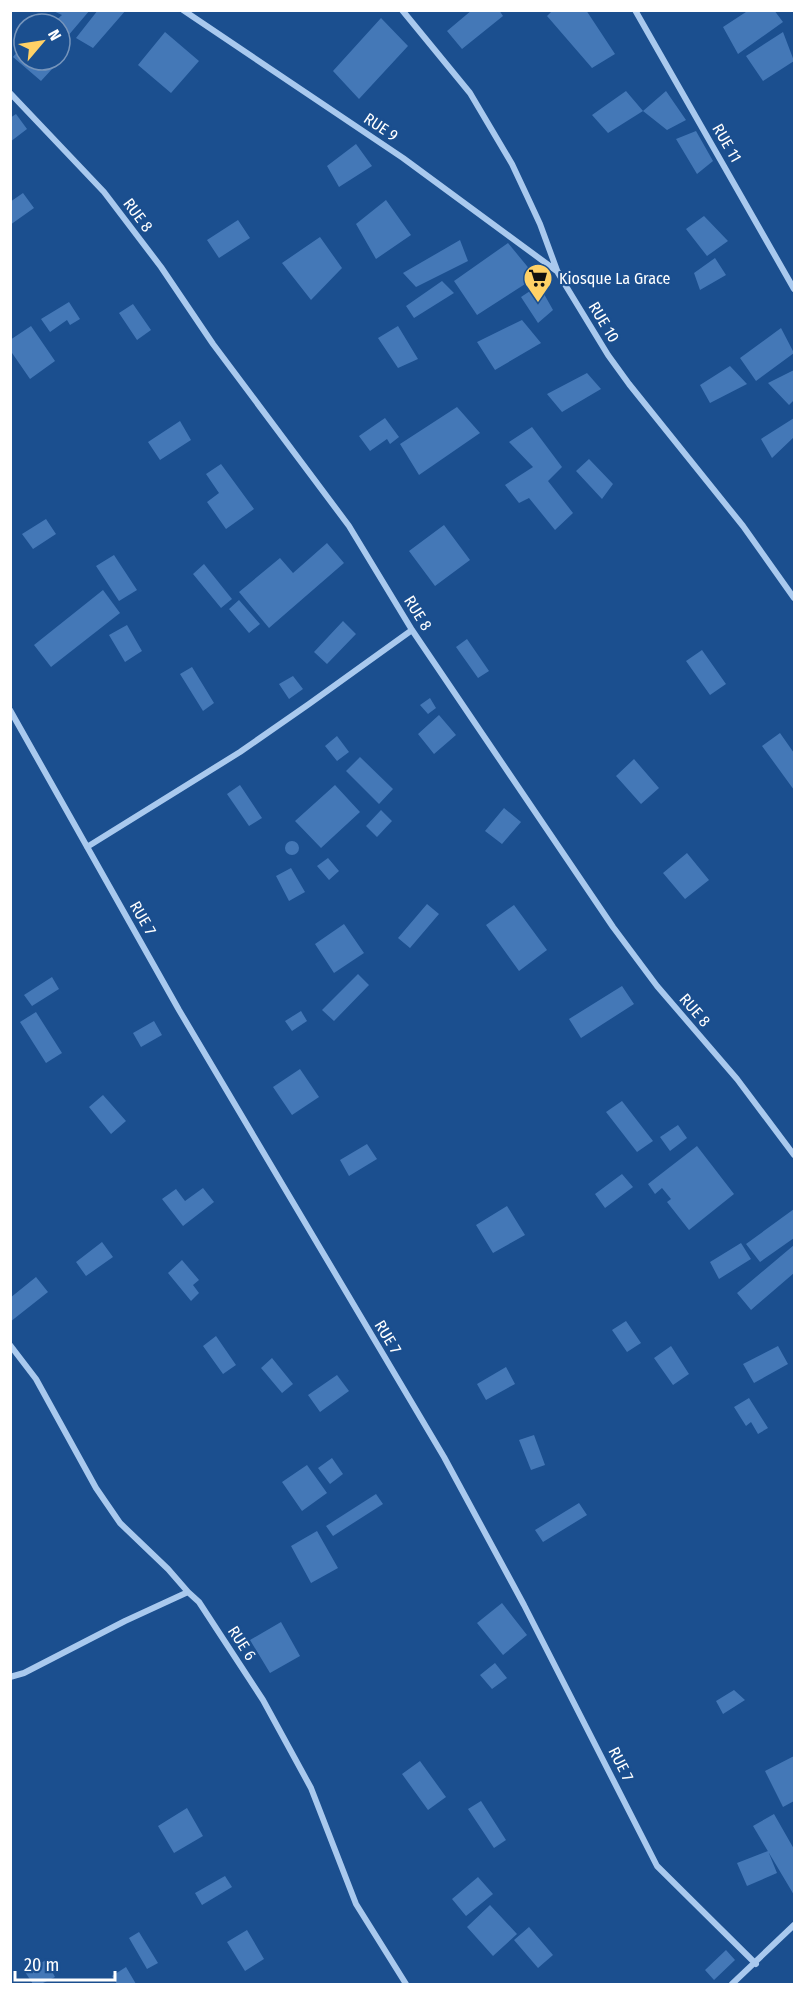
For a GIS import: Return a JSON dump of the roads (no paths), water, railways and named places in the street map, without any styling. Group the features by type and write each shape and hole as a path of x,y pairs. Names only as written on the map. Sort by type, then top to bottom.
{"street":[{"name":"RUE 9","path":"183,10 403,158 558,273"},
{"name":"RUE 10","path":"402,10 470,93 522,185 540,224 558,273 618,370 743,526 795,598"},
{"name":"RUE 11","path":"635,10 795,289"},
{"name":"RUE 8","path":"10,93 104,192 154,258 213,344 349,526 412,630 619,935 657,986 737,1079 795,1155"},
{"path":"87,847 240,752 412,630"},
{"name":"RUE 7","path":"10,710 179,1010 444,1457 529,1615 657,1866 756,1964"},
{"name":"RUE 6","path":"10,1345 36,1379 96,1488 113,1514 199,1602 263,1700 311,1788 357,1904 406,1984"},
{"path":"10,1677 24,1673 125,1621 188,1592"},
{"path":"732,1984 756,1964 795,1925"}],"place":[{"name":"Kiosque La Grace","path":"538,304"}]}
